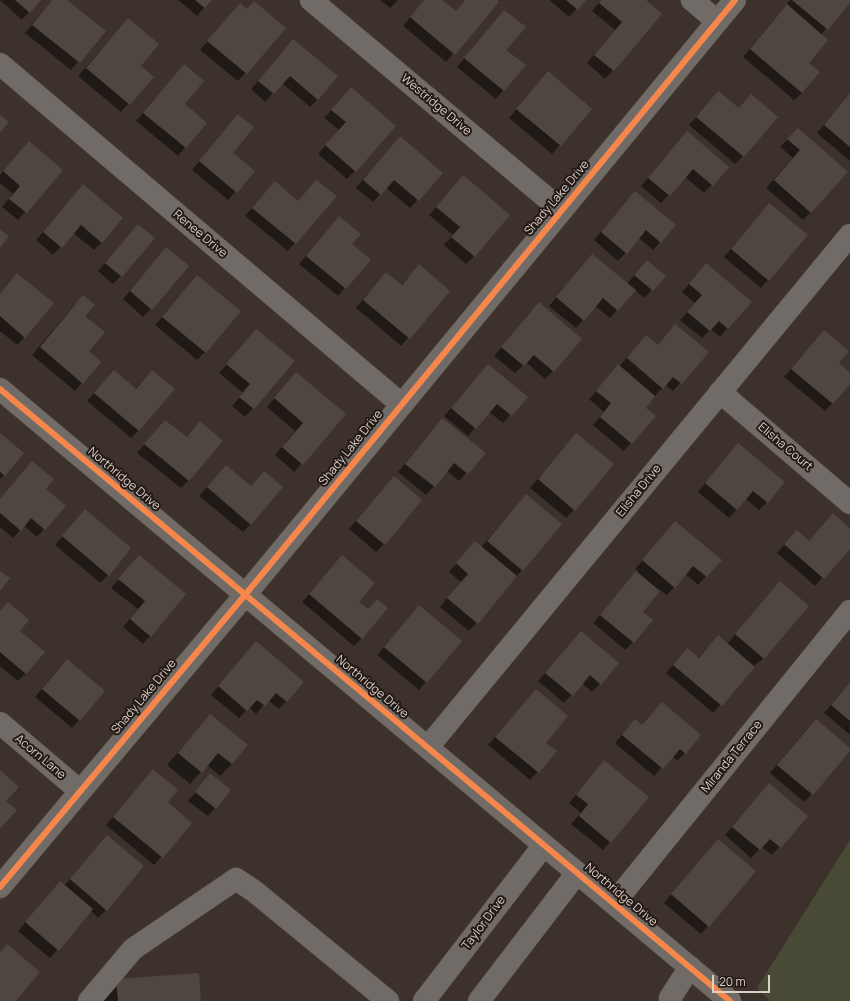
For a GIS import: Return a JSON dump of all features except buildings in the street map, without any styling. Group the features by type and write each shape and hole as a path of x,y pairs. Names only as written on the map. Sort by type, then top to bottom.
{"street":[{"name":"Westridge Drive","path":"311,0 561,210"},
{"path":"692,0 717,21"},
{"name":"Shady Lake Drive","path":"0,887 245,595 735,0"},
{"name":"Renee Drive","path":"0,64 401,404"},
{"name":"Elisha Drive","path":"428,747 850,235"},
{"name":"Northridge Drive","path":"0,389 730,1001"},
{"name":"Elisha Court","path":"720,392 850,503"},
{"name":"Miranda Terrace","path":"614,903 850,612"},
{"name":"Acorn Lane","path":"0,723 80,791"},
{"name":"Taylor Drive","path":"424,1001 544,845"},
{"path":"479,1001 577,873"},
{"path":"89,1001 133,949 236,879 254,891 381,999"},
{"path":"669,1000 690,967"}],"green space":[{"path":"850,840 850,1001 770,1001 757,988"}],"cycle path":[{"path":"0,887 245,595 735,0"},
{"path":"0,389 730,1001"}]}
